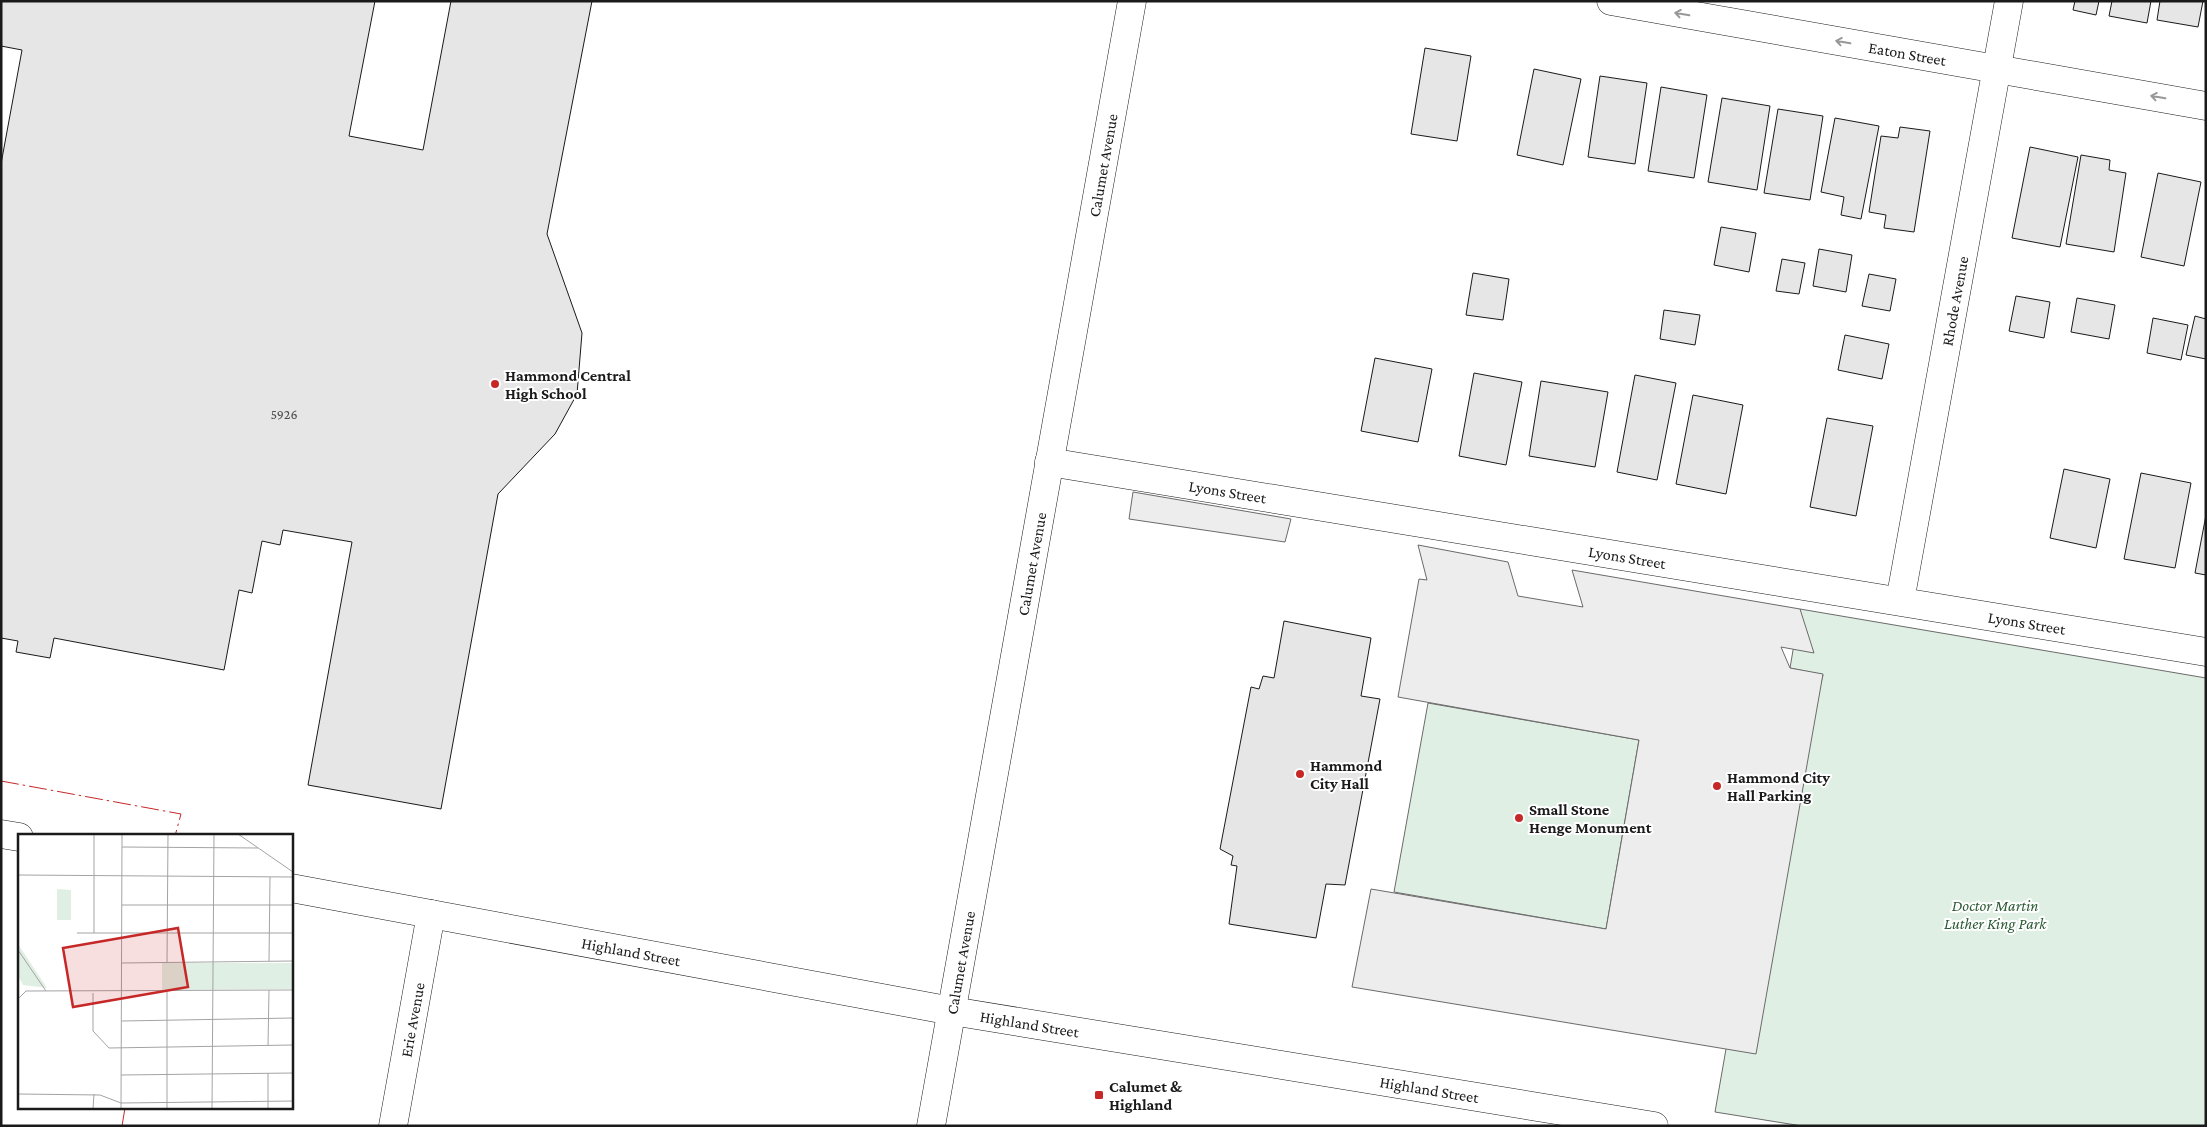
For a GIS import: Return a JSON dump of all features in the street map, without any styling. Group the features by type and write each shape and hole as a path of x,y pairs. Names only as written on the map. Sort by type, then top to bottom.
{"street":[{"name":"Calumet Avenue","path":"931,1126 1132,1"},
{"name":"Eaton Street","path":"1611,1 2206,106"},
{"name":"Rhode Avenue","path":"1900,601 2009,1"},
{"name":"Lyons Street","path":"1049,462 2206,652"},
{"path":"1,834 18,837"},
{"name":"Highland Street","path":"292,888 952,1011 1654,1126"},
{"name":"Erie Avenue","path":"393,1126 431,914"}],"green space":[{"name":"Doctor Martin Luther King Park","path":"1800,609 2206,678 2206,1126 1802,1126 1715,1112 1726,1049 1823,675 1790,668"},
{"path":"1428,703 1639,740 1606,929 1394,892"}],"shaded area":[{"path":"1133,492 1291,519 1285,542 1129,519"},
{"name":"Hammond City Hall Parking","path":"1418,545 1508,562 1518,596 1583,607 1572,570 1800,609 1814,653 1781,647 1790,668 1823,674 1756,1054 1352,987 1371,889 1606,929 1639,740 1398,697 1419,579 1427,580"}],"building":[{"name":"Hammond Central High School","path":"1,1 375,1 349,136 423,150 451,1 592,1 547,234 582,333 577,394 555,434 498,494 441,809 308,785 352,542 283,530 280,545 262,541 252,593 239,590 224,670 54,638 50,658 16,652 18,641 1,638 1,164 22,50 1,46"},
{"path":"2075,1 2099,1 2096,15 2073,10"},
{"path":"2112,1 2151,1 2147,23 2109,16"},
{"path":"2160,1 2203,1 2198,27 2157,20"},
{"path":"1425,48 1471,56 1457,141 1411,134"},
{"path":"1534,69 1581,79 1563,165 1517,155"},
{"path":"1600,76 1647,83 1635,164 1588,157"},
{"path":"1661,87 1707,95 1694,178 1648,171"},
{"path":"1722,98 1770,106 1757,190 1708,182"},
{"path":"1778,109 1823,116 1810,200 1764,193"},
{"path":"1835,118 1879,126 1861,219 1841,215 1844,197 1821,192"},
{"path":"1900,127 1930,131 1914,232 1884,228 1886,215 1869,212 1881,136 1898,138"},
{"path":"2030,147 2078,157 2060,247 2012,238"},
{"path":"2081,155 2110,160 2109,170 2126,173 2114,252 2066,244"},
{"path":"2158,173 2201,182 2184,266 2141,257"},
{"path":"1721,227 1756,233 1749,272 1714,265"},
{"path":"1819,249 1852,255 1846,292 1813,286"},
{"path":"1782,259 1805,263 1799,294 1776,291"},
{"path":"1473,273 1509,279 1503,320 1466,315"},
{"path":"1869,274 1896,279 1890,311 1862,306"},
{"path":"2016,296 2050,302 2044,338 2009,331"},
{"path":"2077,298 2115,305 2109,339 2071,332"},
{"path":"1664,310 1700,315 1695,345 1660,339"},
{"path":"2195,316 2206,319 2206,359 2186,355"},
{"path":"2153,318 2188,325 2181,360 2147,353"},
{"path":"1845,335 1889,344 1882,379 1838,370"},
{"path":"1375,358 1432,369 1418,442 1361,431"},
{"path":"1474,373 1522,382 1506,465 1459,456"},
{"path":"1635,375 1676,383 1657,480 1617,472"},
{"path":"1541,381 1608,392 1595,467 1529,456"},
{"path":"1693,395 1743,405 1726,494 1676,484"},
{"path":"1827,418 1873,426 1856,516 1810,507"},
{"path":"2064,469 2110,479 2096,548 2050,538"},
{"path":"2141,473 2191,483 2175,568 2124,559"},
{"path":"2206,515 2206,575 2195,573"},
{"name":"Hammond City Hall","path":"1284,621 1371,638 1361,696 1380,699 1345,885 1326,884 1316,938 1229,924 1237,866 1231,865 1233,856 1220,849 1251,687 1259,689 1263,676 1274,678"}],"power":[{"path":"1,781 181,814 176,834"},
{"path":"122,1126 125,1110"}],"place":[{"name":"Hammond Central High School","path":"495,384"},
{"name":"Hammond City Hall","path":"1300,774"},
{"name":"Hammond City Hall Parking","path":"1717,786"},
{"name":"Small Stone Henge Monument","path":"1519,818"},
{"name":"Calumet & Highland","path":"1099,1095"}]}
